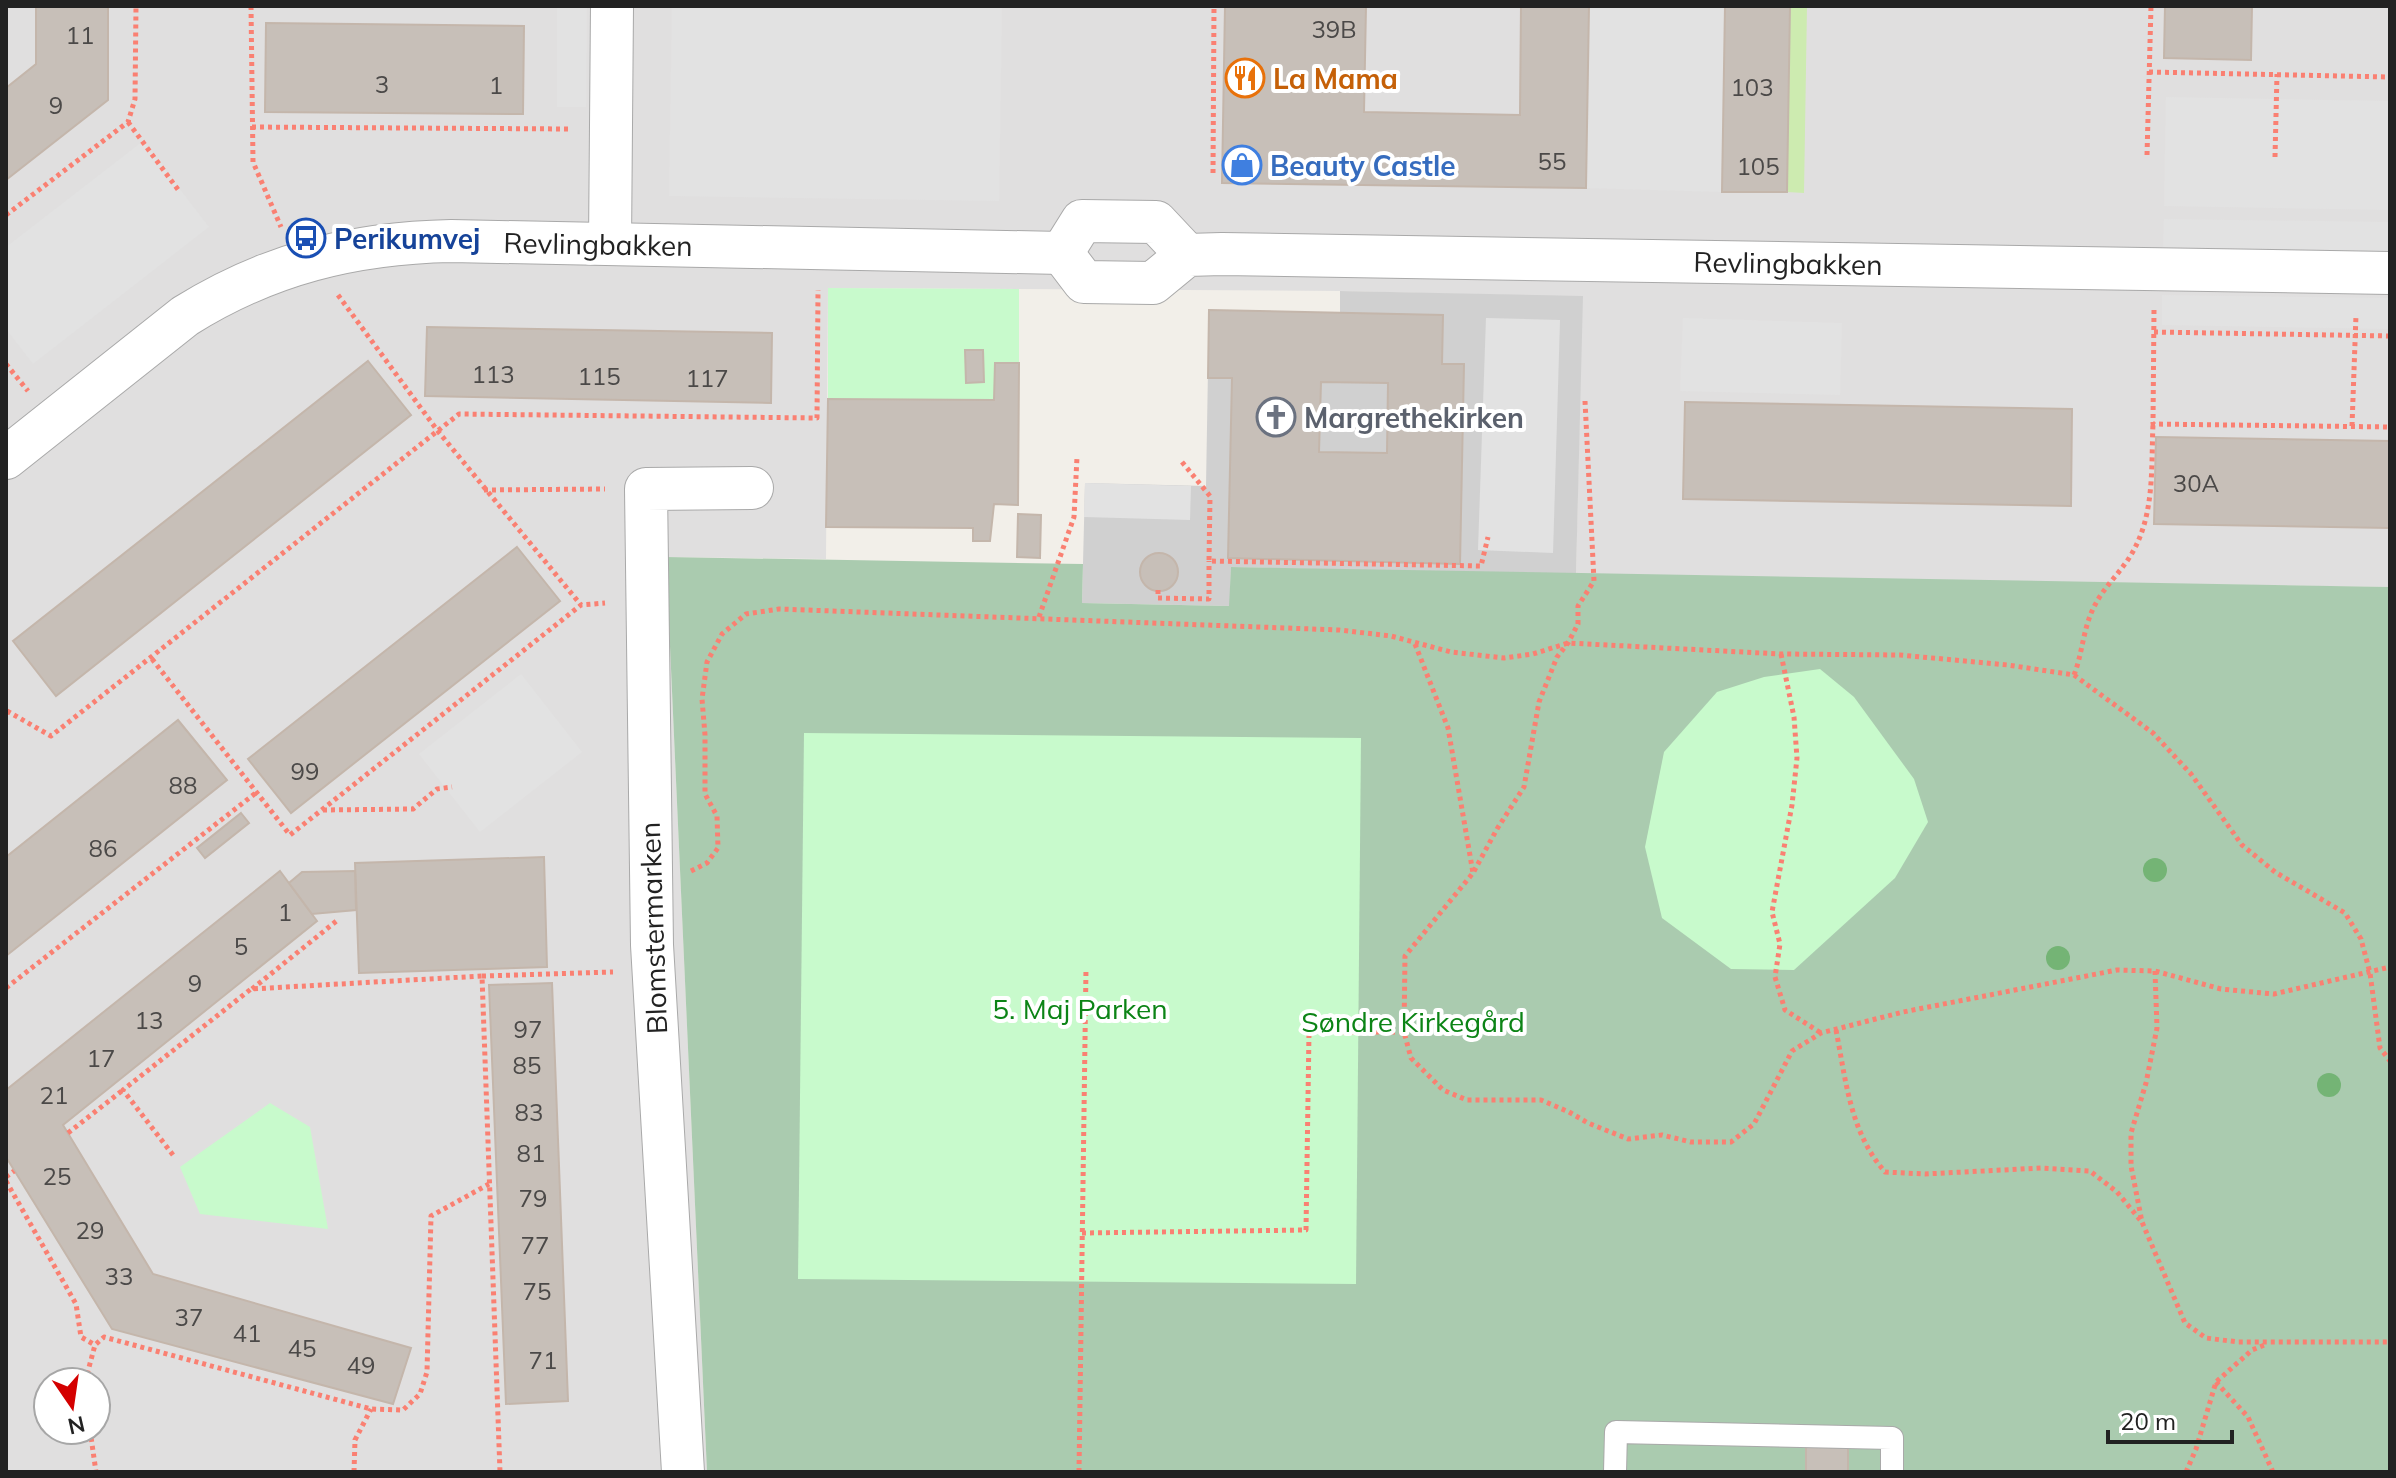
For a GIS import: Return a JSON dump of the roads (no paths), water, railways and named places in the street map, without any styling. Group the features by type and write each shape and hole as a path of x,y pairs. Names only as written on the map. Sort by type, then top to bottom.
{"street":[{"path":"610,244 612,6"},
{"path":"1082,221 1156,222 1187,255 1153,283 1084,282 1062,253 1082,221"},
{"name":"Revlingbakken","path":"6,458 185,316 214,298 259,276 332,255 397,242 1062,253"},
{"name":"Revlingbakken","path":"1187,255 1500,257 2390,273"},
{"name":"Blomstermarken","path":"683,1472 653,971 646,489 752,488"}],"lane":[{"path":"1615,1472 1616,1432 1892,1438 1892,1472"}],"place":[{"name":"La Mama","path":"1245,78"},
{"name":"Beauty Castle","path":"1242,165"},
{"name":"Perikumvej","path":"306,238"},
{"name":"Margrethekirken","path":"1276,417"}],"park label":[{"name":"5. Maj Parken","path":"1080,1008"},
{"name":"Søndre Kirkegård","path":"1413,1021"}]}
